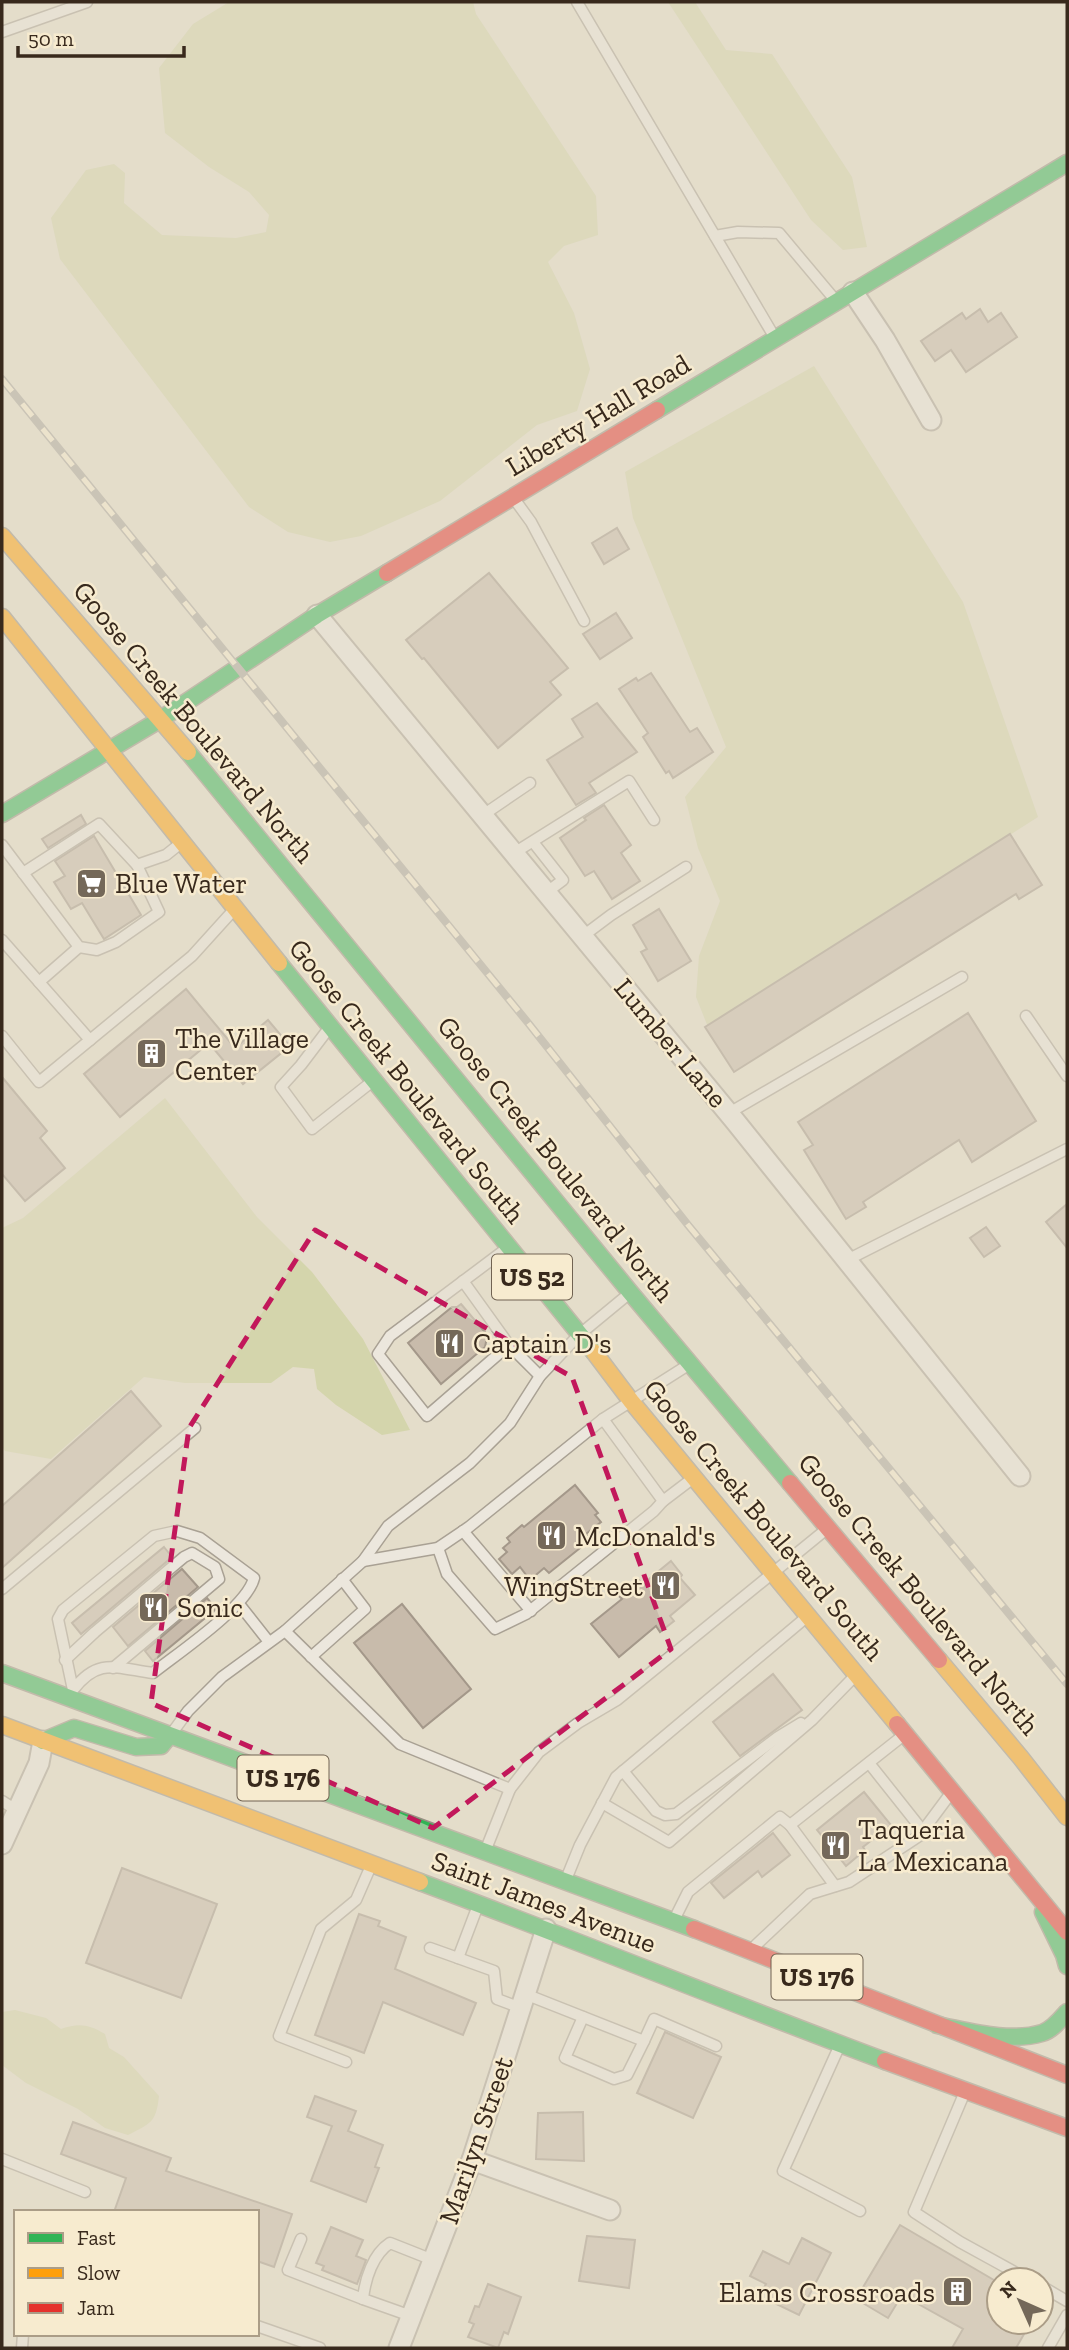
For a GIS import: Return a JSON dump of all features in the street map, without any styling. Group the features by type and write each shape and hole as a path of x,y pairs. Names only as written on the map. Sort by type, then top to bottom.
{"main road":[{"name":"Liberty Hall Road","path":"2,814 161,719 317,615 1067,163"},
{"name":"Goose Creek Boulevard North","path":"2,536 161,719 630,1292 1021,1758 1067,1817"},
{"name":"Goose Creek Boulevard South","path":"2,617 373,1081 580,1334 631,1401 1067,1932"},
{"name":"Saint James Avenue","path":"2,1673 71,1694 169,1735 750,1950 1067,2075"},
{"name":"Saint James Avenue","path":"2,1725 546,1929 725,2001 1067,2128"},
{"path":"43,1741 74,1728 136,1747 161,1746 169,1735"},
{"path":"1030,1886 1067,1966"},
{"path":"937,2025 1016,2036 1044,2032 1058,2023 1067,2012"}],"street":[{"path":"853,292 885,340 931,420"},
{"name":"Lumber Lane","path":"317,615 729,1113 1020,1476"},
{"path":"2,1844 9,1806 39,1763 43,1741"},
{"name":"Marilyn Street","path":"399,2348 472,2160 546,1929"},
{"path":"472,2160 610,2210"}],"lane":[{"path":"2,32 87,2"},
{"path":"577,2 775,338"},
{"path":"715,236 738,232 779,233 836,302"},
{"path":"512,497 531,522 584,621"},
{"path":"514,853 629,780 654,821"},
{"path":"483,815 530,783"},
{"path":"2,845 23,873 79,947 97,950 116,942 159,912 137,865 99,824 23,873"},
{"path":"533,842 563,880 547,892"},
{"path":"137,865 166,855 183,843"},
{"path":"583,936 686,867"},
{"path":"2,1036 39,1082 192,956 220,922 236,909"},
{"path":"2,940 90,1040"},
{"path":"39,982 79,947"},
{"path":"729,1113 962,977"},
{"path":"1026,1016 1067,1076"},
{"path":"330,1026 302,1065 281,1087 312,1129 373,1081"},
{"path":"847,1260 1067,1149"},
{"path":"508,1248 390,1336 378,1354 427,1416 509,1345"},
{"path":"463,1282 509,1345 540,1376"},
{"path":"169,1735 188,1711 222,1677 285,1631 363,1561 388,1526 470,1463 510,1423 540,1376 580,1334 630,1292"},
{"path":"363,1561 438,1548 603,1419 691,1363"},
{"path":"603,1419 663,1501"},
{"path":"2,1589 195,1428"},
{"path":"438,1548 447,1574 495,1629 531,1611 694,1477"},
{"path":"485,1853 510,1790 539,1752 578,1723 617,1700 828,1527"},
{"path":"177,1531 200,1538 254,1578 252,1587 239,1604 153,1673 99,1667 83,1677 71,1694 58,1619 63,1610 154,1536 177,1531"},
{"path":"463,1531 531,1611"},
{"path":"65,1660 192,1553 215,1567 219,1579 113,1668"},
{"path":"311,1657 365,1609 342,1579"},
{"path":"239,1604 269,1642"},
{"path":"565,1881 580,1845 616,1777 809,1615"},
{"path":"285,1631 400,1744 510,1790"},
{"path":"602,1803 669,1842 819,1713 857,1673"},
{"path":"623,1771 656,1811 665,1815 676,1814 778,1737 819,1713"},
{"path":"790,1825 906,1734"},
{"path":"869,1763 923,1831"},
{"path":"750,1950 810,1894 849,1882 919,1836 953,1791"},
{"path":"673,1922 688,1892 780,1817 790,1825 835,1886"},
{"path":"346,2062 279,2036 321,1929 356,1900 371,1864"},
{"path":"458,1958 478,1904"},
{"path":"430,1948 494,1971 497,1998 523,2001 583,2017 643,2041"},
{"path":"583,2017 565,2057 614,2079 627,2075 654,2020 716,2046"},
{"path":"841,2044 783,2171 860,2211"},
{"path":"966,2090 914,2211 960,2242 1004,2266"},
{"path":"2,2159 85,2192"},
{"path":"301,2239 288,2270 411,2316"},
{"path":"363,2299 369,2272 382,2248 390,2243 433,2260"},
{"path":"1048,2348 1067,2315"},
{"path":"259,2327 320,2348"}],"highlighted area":[{"path":"315,1230 572,1377 671,1649 433,1828 151,1703 189,1428"}],"green space":[{"path":"229,2 473,2 476,14 596,196 598,235 564,246 548,262 574,313 590,369 577,411 537,425 440,501 361,536 330,542 288,532 249,507 60,259 51,218 86,170 114,164 125,173 124,203 162,235 236,238 266,232 269,215 249,192 209,167 165,133 159,68 193,24"},
{"path":"668,2 695,2 726,50 772,54 852,177 867,247 843,250 811,220"},
{"path":"814,366 963,602 1038,817 708,1027 696,997 699,956 720,901 698,848 685,797 726,747 633,518 625,472"},
{"path":"165,1098 257,1217 312,1272 363,1339 410,1430 382,1435 317,1389 314,1369 293,1367 271,1383 185,1383 144,1377 51,1459 5,1451 2,1447 2,1228 23,1218"},
{"path":"15,2010 46,2018 61,2029 83,2026 105,2034 109,2048 124,2057 159,2096 151,2121 128,2135 105,2128 78,2109 26,2083 2,2065 2,2012"}],"building":[{"path":"980,309 988,322 1001,313 1017,337 966,372 951,350 935,361 921,341 962,313 966,319"},
{"path":"617,528 629,549 604,564 592,543"},
{"path":"489,573 568,668 550,682 561,695 498,748 406,640"},
{"path":"616,613 632,638 600,659 583,634"},
{"path":"651,673 690,732 697,728 713,752 673,778 669,771 666,773 643,737 648,733 619,689 636,678 638,681"},
{"path":"597,703 637,752 589,783 596,793 576,805 547,760 583,737 572,719"},
{"path":"604,805 631,845 621,853 640,881 612,899 594,871 585,876 560,838"},
{"path":"81,815 86,824 48,848 42,839"},
{"path":"1010,834 1042,885 1019,899 1016,894 734,1072 705,1027"},
{"path":"94,836 141,915 104,939 82,903 71,909 54,882 65,876 55,861"},
{"path":"659,909 691,961 658,981 641,952 647,949 633,925"},
{"name":"The Village Center","path":"186,989 235,1048 268,1020 290,1046 243,1084 209,1043 120,1117 84,1074"},
{"path":"968,1013 1036,1121 972,1162 959,1140 863,1202 866,1207 846,1219 804,1150 813,1145 798,1122"},
{"path":"2,1077 47,1131 40,1138 65,1168 25,1201 2,1174"},
{"path":"1067,1204 1067,1248 1046,1222"},
{"path":"986,1227 1000,1246 984,1257 970,1238"},
{"path":"461,1304 490,1338 485,1347 441,1384 408,1343 452,1307"},
{"path":"131,1391 161,1426 2,1568 2,1506"},
{"path":"575,1485 598,1513 595,1515 601,1522 586,1534 590,1540 549,1573 544,1568 530,1580 520,1567 512,1574 499,1559 507,1552 503,1548 510,1542 507,1538"},
{"path":"164,1547 172,1557 81,1634 72,1623"},
{"path":"671,1561 682,1575 680,1578 695,1595 670,1616 674,1621 660,1632 656,1626 619,1657 591,1624 622,1599 618,1595 638,1579 643,1584"},
{"path":"182,1569 198,1587 128,1646 113,1627"},
{"path":"207,1598 216,1609 153,1661 145,1651"},
{"path":"402,1604 471,1689 423,1728 354,1643"},
{"path":"773,1674 802,1710 740,1756 713,1722"},
{"path":"864,1792 891,1825 863,1847 865,1850 846,1866 817,1830"},
{"path":"773,1833 790,1855 762,1877 758,1871 724,1898 711,1883"},
{"path":"122,1868 217,1904 181,1998 86,1963"},
{"path":"359,1914 380,1921 378,1926 406,1937 395,1969 476,2003 463,2035 383,2002 364,2053 315,2035"},
{"path":"665,2032 721,2057 693,2118 637,2093"},
{"path":"315,2096 356,2111 348,2131 383,2145 375,2167 379,2168 366,2202 311,2181 332,2126 307,2117"},
{"path":"583,2112 584,2161 536,2159 538,2113"},
{"path":"73,2122 171,2158 166,2171 292,2214 274,2267 259,2262 259,2210 115,2210 126,2178 61,2154"},
{"path":"900,2225 985,2275 985,2336 1023,2336 1016,2348 952,2348 963,2329 902,2295 888,2318 856,2299"},
{"path":"331,2227 363,2240 356,2256 366,2260 357,2284 322,2270 324,2266 316,2263"},
{"path":"587,2236 635,2240 629,2288 579,2281"},
{"path":"802,2238 831,2253 799,2315 768,2300 771,2292 764,2288 766,2284 750,2276 763,2251 789,2264"},
{"path":"488,2284 521,2297 508,2334 504,2332 498,2348 468,2337 474,2324 469,2322 475,2306 479,2307"}],"railway":[{"path":"2,379 529,1024 688,1225 1067,1684"}],"traffic: fast":[{"path":"657,410 1067,163"},
{"path":"2,814 161,719 317,615 387,573"},
{"path":"188,752 790,1483"},
{"path":"279,963 594,1352"},
{"path":"2,1673 694,1929"},
{"path":"43,1741 74,1728 136,1747 161,1746 169,1736"},
{"path":"420,1882 885,2061"},
{"path":"1043,1912 1067,1966"},
{"path":"937,2025 989,2035 1029,2036 1049,2030 1067,2012"}],"traffic: slow":[{"path":"2,536 188,752"},
{"path":"2,617 279,963"},
{"path":"594,1352 631,1401 897,1724"},
{"path":"939,1660 1067,1817"},
{"path":"2,1725 420,1882"}],"traffic: jam":[{"path":"387,573 657,410"},
{"path":"790,1483 939,1660"},
{"path":"897,1724 1067,1932"},
{"path":"694,1929 1067,2075"},
{"path":"885,2061 1067,2128"}],"place":[{"name":"Blue Water","path":"92,883"},
{"name":"The Village Center","path":"152,1054"},
{"name":"Captain D's","path":"450,1343"},
{"name":"McDonald's","path":"552,1536"},
{"name":"WingStreet","path":"666,1586"},
{"name":"Sonic","path":"154,1607"},
{"name":"Taqueria La Mexicana","path":"835,1845"},
{"name":"Elams Crossroads","path":"958,2292"}]}
